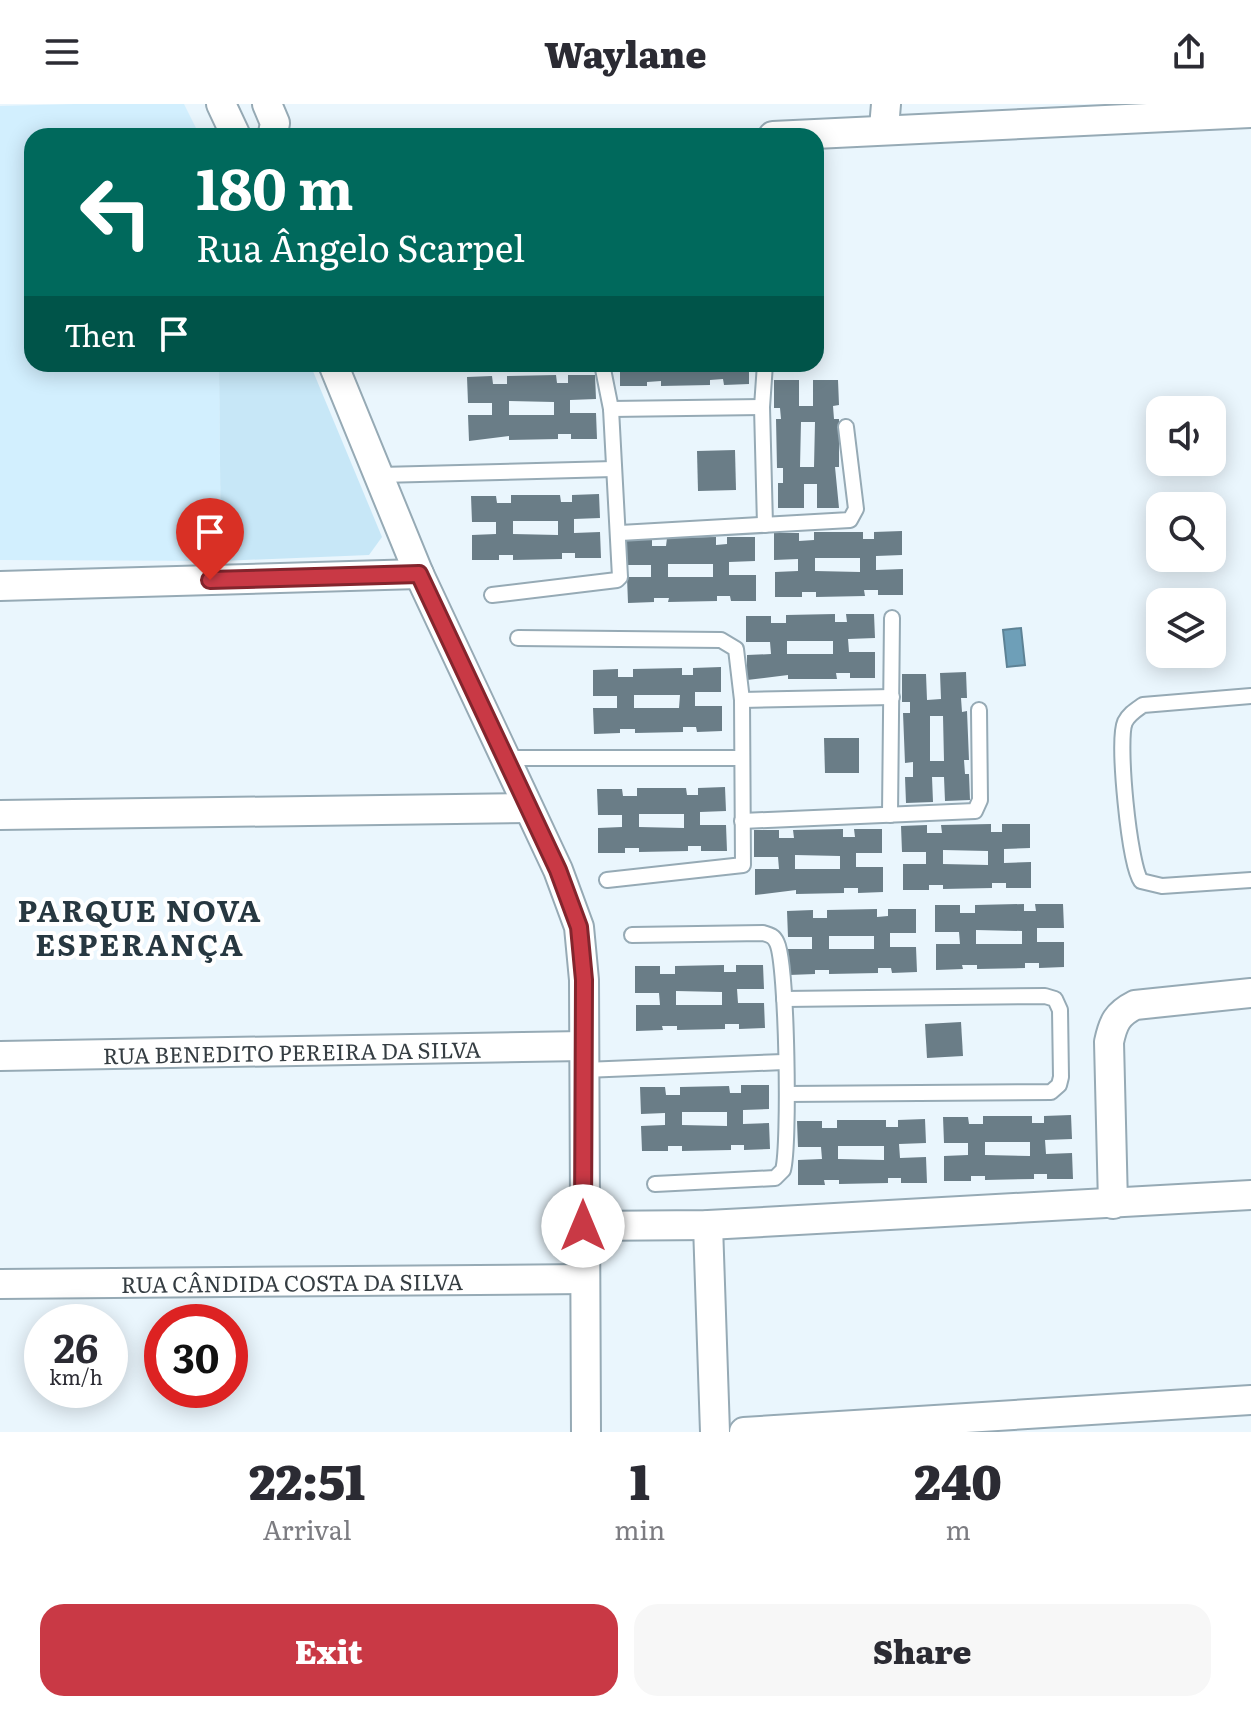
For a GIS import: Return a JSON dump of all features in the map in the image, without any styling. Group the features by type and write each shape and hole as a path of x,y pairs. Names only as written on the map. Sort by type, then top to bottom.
{"street":[{"path":"221,104 232,128"},
{"path":"267,104 275,123 272,128"},
{"path":"818,128 885,116 1251,113"},
{"path":"336,372 419,574 558,870 579,927 584,980 586,1432"},
{"path":"0,586 419,574"},
{"path":"0,815 528,808"},
{"path":"1113,1204 1109,1042 1113,1024 1120,1013 1135,1005 1251,993"},
{"name":"RUA BENEDITO PEREIRA DA SILVA","path":"0,1056 583,1058"},
{"path":"583,1226 708,1225 1251,1195"},
{"path":"708,1225 715,1432"},
{"name":"RUA CÂNDIDA COSTA DA SILVA","path":"0,1284 585,1279"},
{"path":"744,1432 1251,1400"}],"lane":[{"path":"492,595 617,580 622,571 611,409 604,372"},
{"path":"764,372 762,407 765,525"},
{"path":"611,409 762,407"},
{"path":"620,533 853,518 856,509 846,427"},
{"path":"380,475 614,469"},
{"path":"890,815 892,618"},
{"path":"518,638 728,641 738,655 742,700 744,861 739,868 607,880"},
{"path":"1251,696 1143,705 1130,714 1122,735 1131,856 1141,881 1162,886 1251,880"},
{"path":"742,700 892,697"},
{"path":"742,821 970,812 977,808 979,710"},
{"path":"504,758 742,758"},
{"path":"632,935 763,933 773,936 779,945 784,999 787,1094 785,1161 780,1174 775,1178 655,1184"},
{"path":"784,999 1045,996 1055,999 1060,1010 1061,1077 1059,1085 1051,1092 787,1094"},
{"path":"583,1058 784,1062"}],"shaded area":[{"path":"184,104 196,128 24,128 24,372 219,372 221,561 0,560 0,106"},
{"path":"219,372 313,372 382,537 369,555 221,561"},
{"path":"1021,628 1025,665 1007,667 1003,630"}],"building":[{"path":"620,372 749,372 749,384 724,385 723,379 710,380 710,385 661,386 661,381 647,382 647,386 620,386"},
{"path":"556,375 557,383 568,383 568,375 595,375 596,399 570,400 570,413 596,413 597,439 571,439 571,434 558,434 558,439 509,440 509,436 469,441 468,415 492,415 492,403 468,403 467,377 492,376 493,384 507,384 507,376","holes":["509,401 554,402 554,415 509,415"]},
{"path":"774,380 799,380 799,406 813,406 813,380 838,380 839,405 833,406 834,419 839,419 839,467 835,467 839,508 817,508 817,484 804,484 804,508 778,508 778,483 783,483 783,468 777,468 776,419 781,419 780,408 774,408","holes":["801,422 815,422 814,467 800,467"]},
{"path":"735,450 736,490 698,491 697,451"},
{"path":"599,494 600,518 574,519 574,533 600,532 601,558 575,558 575,553 562,553 562,559 513,560 513,555 499,555 499,560 472,560 472,535 496,534 496,522 472,522 471,496 496,496 497,503 511,503 511,495 560,495 561,502 572,502 572,495","holes":["513,521 558,521 558,535 513,534"]},
{"path":"902,531 902,555 876,556 876,570 903,569 903,595 878,595 878,590 864,590 865,596 816,597 816,592 802,592 802,597 775,597 775,572 798,571 798,559 774,560 774,533 799,533 799,541 814,540 814,532 863,532 863,539 874,539 874,532","holes":["815,558 860,558 860,572 815,571"]},
{"path":"716,537 716,545 727,544 727,537 755,537 755,561 729,562 729,575 756,575 756,601 731,601 730,596 717,596 717,601 668,602 669,598 654,598 654,602 628,603 627,577 651,577 651,565 627,565 627,539 652,539 652,546 666,546 667,538","holes":["668,564 713,564 713,577 668,577"]},
{"path":"835,614 835,622 847,622 846,614 874,614 875,638 848,639 849,652 875,652 875,678 850,678 850,673 836,673 837,679 788,679 788,675 747,680 747,655 771,654 770,642 746,642 746,616 771,616 771,623 786,623 786,615","holes":["787,641 833,641 833,654 787,654"]},
{"path":"721,667 721,692 695,692 695,706 722,706 722,731 697,732 696,727 683,727 683,732 635,733 635,729 620,729 620,733 594,734 593,708 617,708 617,696 593,696 593,670 618,669 618,677 633,677 633,669 682,668 682,675 693,675 693,668","holes":["634,695 680,695 679,708 634,708"]},
{"path":"966,672 967,698 961,698 962,712 967,711 969,760 964,760 965,774 969,774 970,800 945,801 944,777 932,777 933,802 906,803 905,777 913,777 913,762 905,763 903,713 910,713 910,702 902,702 902,674 926,674 927,700 941,699 940,673","holes":["930,716 943,716 944,761 930,761"]},
{"path":"824,738 859,738 859,773 825,773"},
{"path":"725,787 726,811 700,812 700,825 726,825 727,851 701,851 701,846 688,846 688,851 639,852 639,848 625,848 625,853 598,853 598,828 622,827 622,815 598,815 597,789 622,789 623,796 637,796 637,788 686,788 687,795 698,795 698,788","holes":["639,814 684,814 684,828 639,827"]},
{"path":"991,824 991,832 1002,832 1002,824 1030,824 1030,848 1004,849 1004,863 1031,862 1031,888 1006,888 1006,883 992,883 992,888 943,889 943,885 929,885 929,890 903,890 903,864 926,864 926,852 902,852 901,826 927,825 927,833 942,833 941,825","holes":["943,850 988,851 988,865 943,864"]},
{"path":"843,829 843,837 855,837 854,829 882,829 882,853 856,853 856,867 883,867 883,892 858,893 858,888 844,888 844,893 796,894 796,890 755,895 755,869 779,869 778,857 754,857 754,830 779,830 779,838 794,838 793,830","holes":["795,855 840,856 840,869 795,869"]},
{"path":"1024,904 1024,911 1036,911 1035,904 1063,904 1064,928 1037,928 1037,942 1064,942 1064,967 1039,968 1039,963 1025,963 1025,968 977,969 977,965 962,965 963,969 936,970 936,944 960,944 959,932 935,932 935,905 960,905 960,913 975,913 975,905","holes":["976,930 1022,931 1022,944 976,944"]},
{"path":"877,909 877,917 888,916 888,909 916,909 916,933 890,933 890,947 916,947 917,972 892,973 891,968 878,968 878,973 829,974 829,970 815,970 815,974 789,975 788,949 812,949 812,937 788,937 787,911 813,910 813,918 827,918 827,910","holes":["829,936 874,936 874,949 829,949"]},
{"path":"724,965 724,972 736,972 736,965 763,965 764,989 737,989 738,1003 764,1003 765,1028 739,1029 739,1024 725,1024 725,1029 677,1030 677,1026 662,1026 663,1030 636,1031 636,1005 660,1005 659,993 635,993 635,966 660,966 660,974 675,974 675,966","holes":["676,991 722,992 722,1005 676,1005"]},
{"path":"961,1022 963,1056 927,1058 925,1024"},
{"path":"741,1085 769,1085 769,1109 743,1110 743,1124 769,1123 770,1149 744,1150 744,1145 731,1145 731,1150 682,1151 682,1146 668,1146 668,1151 642,1151 641,1126 665,1125 665,1113 641,1114 640,1087 665,1087 666,1095 680,1095 680,1087 729,1086 730,1093 741,1093","holes":["682,1112 727,1112 727,1126 682,1125"]},
{"path":"1071,1115 1072,1139 1045,1140 1046,1154 1072,1153 1073,1179 1047,1179 1047,1174 1034,1174 1034,1179 985,1180 985,1176 971,1176 971,1181 944,1181 944,1156 968,1155 968,1143 944,1143 943,1117 968,1117 969,1124 983,1124 983,1116 1032,1116 1032,1123 1044,1123 1044,1116","holes":["985,1142 1030,1142 1030,1156 985,1155"]},
{"path":"925,1119 926,1143 899,1144 900,1158 926,1157 927,1183 901,1183 901,1178 888,1178 888,1183 839,1184 839,1180 824,1180 825,1185 798,1185 798,1160 822,1159 821,1147 798,1147 797,1121 822,1121 822,1128 837,1128 837,1120 886,1120 886,1127 898,1127 898,1120","holes":["838,1146 884,1146 884,1160 838,1159"]}],"district":[{"name":"PARQUE NOVA ESPERANÇA","path":"140,926"}],"route":[{"path":"210,580 419,574 558,870 579,927 584,980 583,1226"}]}
